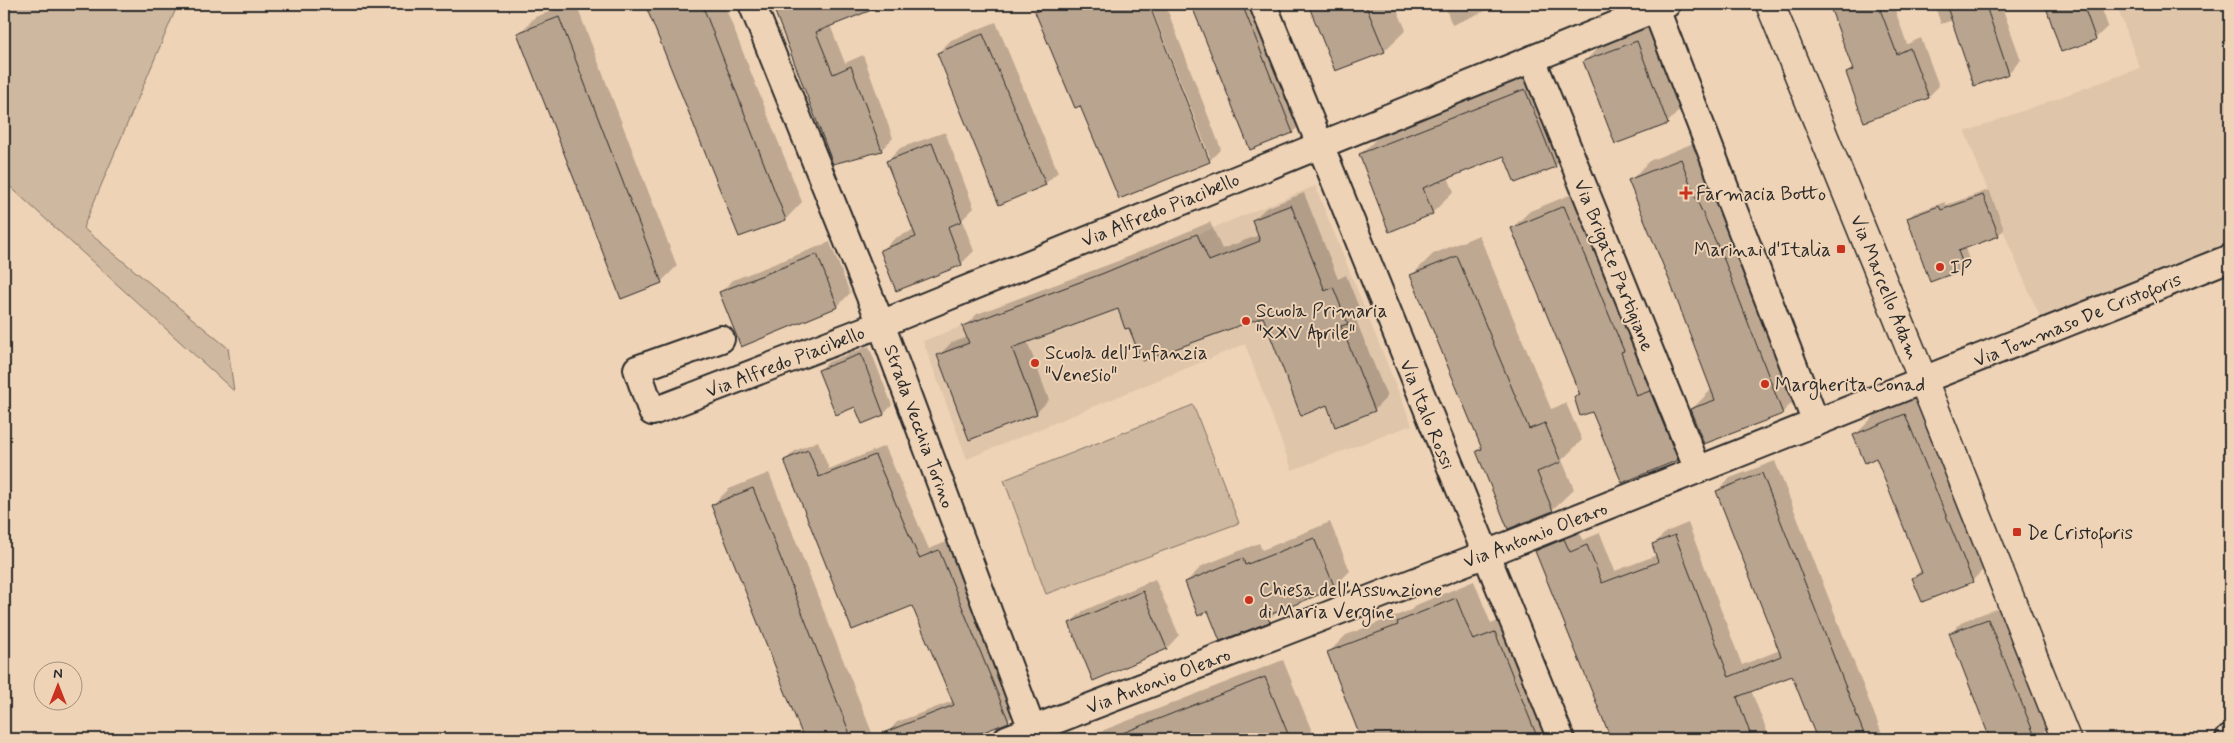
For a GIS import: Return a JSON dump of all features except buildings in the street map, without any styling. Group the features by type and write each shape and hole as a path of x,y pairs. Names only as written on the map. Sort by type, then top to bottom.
{"main road":[{"name":"Via Marcello Adam","path":"1770,4 2066,739"}],"street":[{"name":"Strada Vecchia Torino","path":"752,4 881,324 1035,734"},
{"name":"Via Italo Rossi","path":"1263,4 1561,739"},
{"name":"Via Alfredo Piacibello","path":"722,339 637,369 652,412 881,324 1319,144 1662,6"},
{"path":"1662,6 1816,423"},
{"name":"Via Brigate Partigiane","path":"1532,59 1698,470"},
{"name":"Via Tommaso De Cristoforis","path":"1923,381 2230,258"},
{"name":"Via Antonio Olearo","path":"1006,739 1035,734 1923,381"}],"shaded area":[{"path":"4,4 178,4 83,228 228,348 234,391 4,181"},
{"path":"2116,4 2230,4 2230,246 2041,319 2011,250 1965,132 2140,68"},
{"name":"Scuola Primaria \"XXV Aprile\"","path":"1315,186 1412,425 1292,470 1245,344 967,459 923,341 1104,273"},
{"path":"1193,405 1239,523 1046,594 1004,480"}],"place":[{"name":"Farmacia Botto","path":"1686,193"},
{"name":"Marinai d'Italia","path":"1841,249"},
{"name":"IP","path":"1940,267"},
{"name":"Scuola Primaria \"XXV Aprile\"","path":"1246,321"},
{"name":"Scuola dell'Infanzia \"Venesio\"","path":"1035,363"},
{"name":"Margherita Conad","path":"1765,384"},
{"name":"De Cristoforis","path":"2017,532"},
{"name":"Chiesa dell'Assunzione di Maria Vergine","path":"1249,600"}]}
